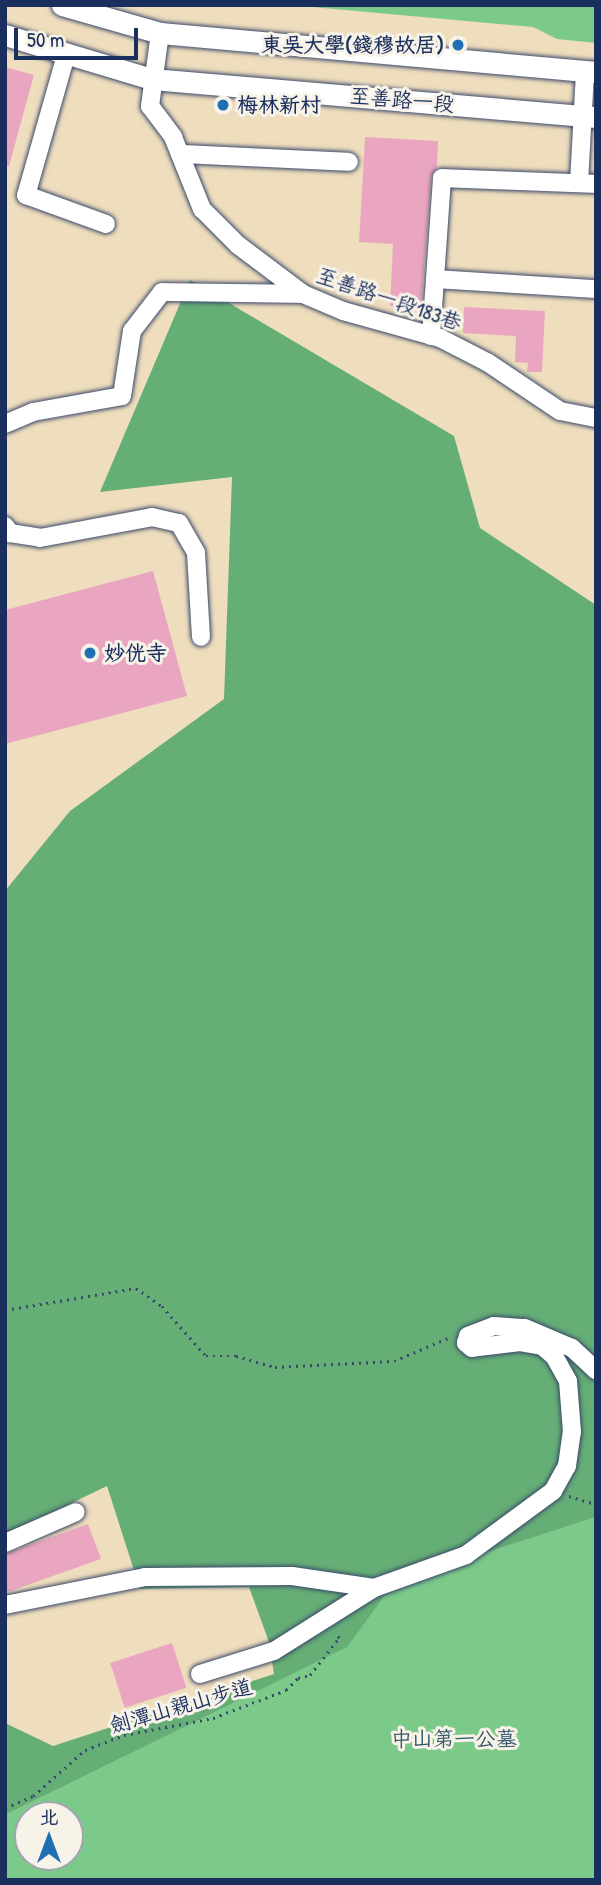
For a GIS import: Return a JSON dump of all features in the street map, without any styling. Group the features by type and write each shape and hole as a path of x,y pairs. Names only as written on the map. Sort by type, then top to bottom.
{"main road":[{"path":"62,5 160,33 590,72"},
{"name":"至善路一段","path":"5,35 152,79 589,116"}],"lane":[{"name":"至善路一段183巷","path":"160,33 150,106 181,154 202,209 238,245 303,294 342,311 431,335 475,355 560,411 596,418"},
{"path":"66,55 26,195 106,224"},
{"path":"431,335 442,178 587,183 590,72"},
{"path":"181,154 349,162"},
{"path":"435,279 596,289"},
{"path":"5,424 33,412 122,396 132,331 162,292 303,294"},
{"path":"5,526 10,533 40,538 152,517 179,523 196,553 201,637"},
{"path":"200,1674 274,1651 324,1623 374,1588 466,1555 553,1491 567,1466 572,1432 568,1381 554,1356 542,1346 520,1342 472,1348 466,1343 468,1336 494,1326 525,1328 572,1348 596,1370"},
{"path":"5,1544 76,1512"},
{"path":"5,1605 145,1577 292,1576 374,1588"}],"path":[{"path":"5,1310 136,1288 162,1306 206,1356 236,1356 275,1367 394,1361 458,1333 468,1336"},
{"path":"553,1491 596,1504"},
{"name":"劍潭山親山步道","path":"5,1808 33,1796 85,1750 124,1735 212,1718 286,1690 298,1678 310,1675 339,1638 324,1623"}],"green space":[{"path":"290,5 596,5 596,43 557,39 533,27"},
{"path":"190,280 454,436 480,528 596,605 596,1517 394,1583 347,1647 34,1801 14,1801 14,1811 5,1815 5,1723 53,1746 274,1674 269,1642 249,1587 140,1589 107,1486 5,1535 5,891 70,811 224,699 232,477 100,492"},
{"name":"中山第一公墓","path":"596,1517 596,1880 5,1880 5,1815 14,1811 14,1871 84,1871 84,1801 33,1801 346,1647 394,1583"}],"building":[{"path":"5,67 34,75 9,166 5,166"},
{"path":"365,137 438,141 437,168 431,177 421,307 390,306 393,244 359,242"},
{"path":"464,307 545,311 542,372 527,372 528,363 515,362 516,336 463,333"},
{"name":"妙侊寺","path":"153,571 187,696 5,744 5,610"},
{"path":"88,1524 101,1559 5,1593 5,1554"},
{"path":"172,1643 187,1688 125,1708 110,1663"}],"place":[{"name":"東吳大學(錢穆故居)","path":"458,45"},
{"name":"梅林新村","path":"223,105"},
{"name":"妙侊寺","path":"90,653"}]}
